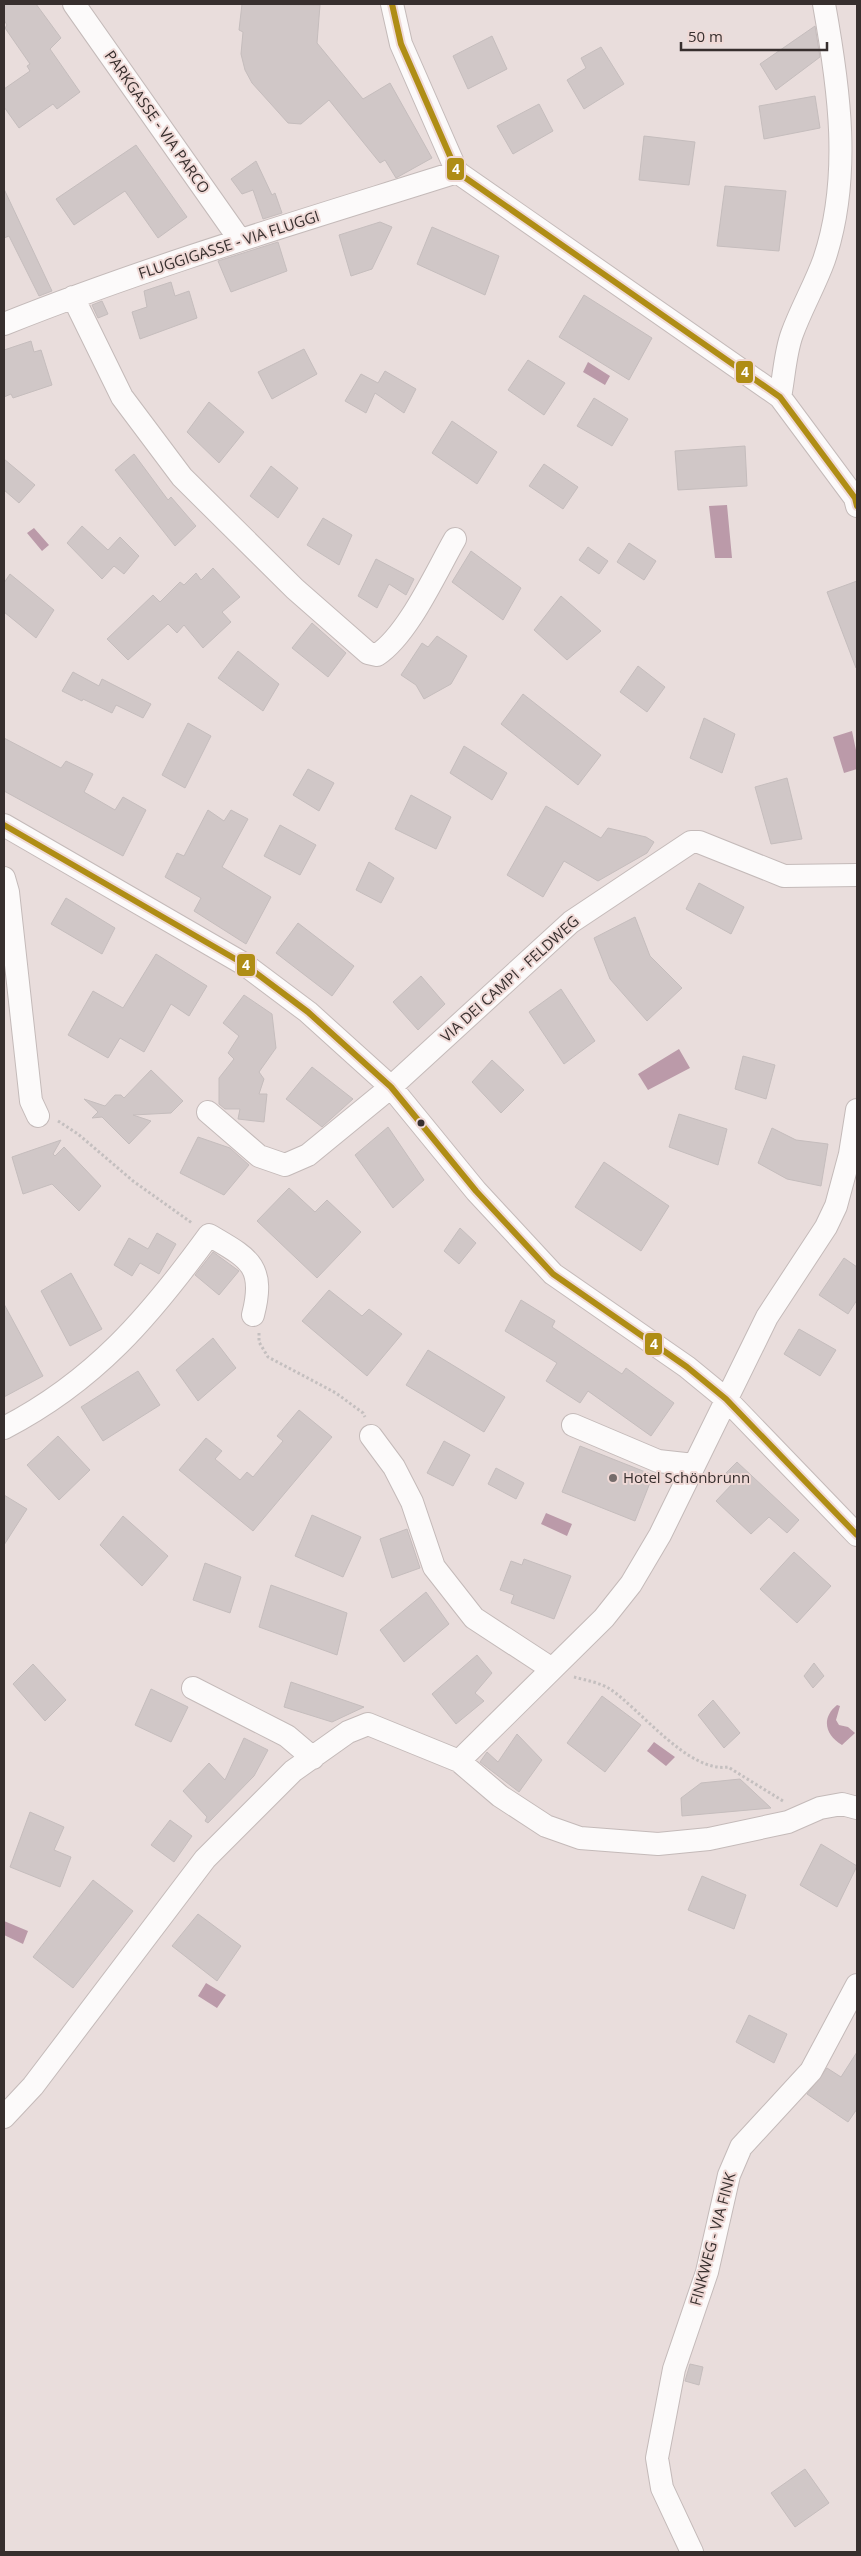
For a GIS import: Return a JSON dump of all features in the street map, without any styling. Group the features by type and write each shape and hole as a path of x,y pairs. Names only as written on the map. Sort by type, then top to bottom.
{"street":[{"name":"PARKGASSE - VIA PARCO","path":"74,4 240,240"},
{"path":"392,4 401,44 458,172 780,397 855,498 857,506"},
{"path":"780,397 791,336 824,260 836,210 841,135 838,80 824,4"},
{"name":"FLUGGIGASSE - VIA FLUGGI","path":"4,324 72,297 240,240 458,172"},
{"path":"72,297 122,397 182,477 295,589 368,653 377,655 392,641 408,620 455,539"},
{"path":"4,825 244,964 308,1012 391,1087 476,1190 553,1274 688,1367 726,1398 857,1535"},
{"name":"VIA DEI CAMPI - FELDWEG","path":"391,1087 572,922 691,842 699,842 784,876 857,875"},
{"path":"4,878 8,892 31,1101 38,1116"},
{"path":"208,1112 259,1156 285,1165 308,1154 391,1087"},
{"path":"460,1761 604,1618 631,1584 660,1535 767,1316 826,1227 836,1206 850,1154 857,1110"},
{"path":"4,1428 28,1415 75,1384 127,1338 168,1292 209,1235 245,1256 256,1274 256,1304 253,1315"},
{"path":"573,1425 658,1461 694,1465"},
{"path":"371,1436 394,1467 412,1502 434,1567 474,1618 552,1669"},
{"path":"193,1688 287,1736 312,1758"},
{"path":"4,2117 34,2086 206,1859 293,1771 348,1732 368,1724 460,1761 500,1796 546,1826 580,1838 658,1844 709,1840 788,1822 820,1808 842,1804 857,1808"},
{"name":"FINKWEG - VIA FINK","path":"692,2552 662,2488 657,2458 674,2368 707,2272 729,2175 741,2147 811,2071 857,1985"}],"path":[{"path":"38,1116 58,1121 78,1134 132,1181 209,1235"},
{"path":"253,1315 259,1342 268,1357 336,1393 363,1413 371,1436"},
{"path":"552,1669 609,1688 681,1752 719,1768 728,1767 805,1814"}],"shaded area":[{"path":"588,362 610,376 605,385 583,372"},
{"path":"727,505 732,558 715,558 709,506"},
{"path":"34,528 49,545 42,551 27,533"},
{"path":"852,731 857,755 857,769 844,773 833,737"},
{"path":"679,1049 690,1068 648,1090 638,1074"},
{"path":"546,1513 572,1524 567,1536 541,1524"},
{"path":"837,1705 840,1706 836,1720 839,1725 848,1727 855,1733 842,1745 832,1736 827,1726 829,1715"},
{"path":"654,1742 675,1757 666,1766 647,1751"},
{"path":"4,1921 28,1931 23,1944 4,1935"},
{"path":"206,1983 226,1995 217,2008 198,1996"}],"building":[{"path":"4,4 36,4 61,38 50,49 80,92 57,109 53,104 19,128 4,107 4,89 30,71 27,66 30,64 5,28 7,25 4,20"},
{"path":"242,4 320,5 317,43 363,99 390,83 432,158 396,178 385,160 380,163 329,100 301,124 288,123 252,83 245,70 241,54 243,32 239,30"},
{"path":"815,26 820,57 776,90 760,64"},
{"path":"492,36 507,69 468,89 453,56"},
{"path":"601,47 624,84 584,109 567,80 586,68 581,58"},
{"path":"815,96 820,128 764,139 759,106"},
{"path":"539,104 553,131 513,154 497,126"},
{"path":"644,136 695,142 689,185 639,180"},
{"path":"136,145 187,217 158,238 125,191 74,225 56,199"},
{"path":"256,161 272,195 275,193 282,213 263,219 253,190 242,194 231,179"},
{"path":"725,186 786,191 779,251 717,246"},
{"path":"4,189 52,291 39,296 9,236 4,238"},
{"path":"380,222 392,227 372,269 351,276 339,235"},
{"path":"432,227 499,256 485,295 417,264"},
{"path":"278,242 287,271 231,292 218,261"},
{"path":"171,282 175,296 189,291 197,318 140,339 132,312 147,307 144,291"},
{"path":"584,295 652,338 629,380 559,337"},
{"path":"102,301 108,314 98,318 92,305"},
{"path":"31,341 34,352 41,350 52,385 13,398 11,394 4,397 4,350"},
{"path":"304,349 317,374 272,399 258,372"},
{"path":"528,360 565,383 544,415 508,390"},
{"path":"385,371 416,389 404,413 375,393 366,413 345,401 361,374 378,383"},
{"path":"594,398 628,419 612,446 577,426"},
{"path":"209,402 244,432 219,463 187,432"},
{"path":"452,421 497,452 477,484 432,453"},
{"path":"745,446 747,486 678,490 675,451"},
{"path":"134,454 168,500 171,497 196,526 175,546 115,470"},
{"path":"4,459 35,485 19,503 4,490"},
{"path":"544,464 578,487 563,509 529,486"},
{"path":"271,466 298,488 278,518 250,496"},
{"path":"323,518 352,535 339,565 307,545"},
{"path":"82,526 108,550 120,537 139,556 124,574 114,566 102,579 67,543"},
{"path":"629,543 656,561 644,580 617,562"},
{"path":"588,547 608,561 599,574 579,560"},
{"path":"471,551 521,588 503,620 452,582"},
{"path":"376,559 414,579 406,595 389,584 377,608 358,596"},
{"path":"213,568 240,597 222,612 231,622 203,648 184,625 177,633 168,624 128,660 107,639 153,595 160,602 180,582 184,585 196,573 201,580"},
{"path":"10,574 54,610 36,638 4,612 4,583"},
{"path":"857,581 857,667 856,668 827,592"},
{"path":"561,596 601,631 567,660 534,630"},
{"path":"312,623 346,653 328,677 292,648"},
{"path":"437,636 467,656 451,684 424,699 416,685 401,675 422,643 428,647"},
{"path":"238,651 279,684 263,711 218,678"},
{"path":"638,666 665,687 647,712 620,692"},
{"path":"73,672 99,686 102,679 151,704 143,718 116,705 112,713 83,699 82,701 62,691"},
{"path":"523,694 601,755 578,785 501,724"},
{"path":"704,718 735,734 722,773 690,758"},
{"path":"188,723 211,736 185,788 162,775"},
{"path":"4,738 61,768 66,761 93,774 84,792 115,810 123,797 146,810 123,856 4,791"},
{"path":"464,746 507,773 492,800 450,773"},
{"path":"308,769 334,783 319,811 293,795"},
{"path":"787,778 802,839 771,844 755,787"},
{"path":"411,795 451,817 436,849 395,829"},
{"path":"546,806 601,838 608,828 646,837 654,842 647,853 598,881 564,861 543,897 507,875"},
{"path":"208,810 224,821 231,810 248,819 222,867 271,897 246,944 194,911 201,898 165,877 177,853 184,856"},
{"path":"280,825 316,845 300,875 264,856"},
{"path":"369,862 394,878 381,903 356,890"},
{"path":"699,883 744,907 731,934 686,909"},
{"path":"66,898 115,928 102,954 51,924"},
{"path":"635,917 650,956 682,988 647,1021 610,979 594,938"},
{"path":"298,923 354,966 332,996 276,953"},
{"path":"156,954 207,986 189,1016 171,1004 144,1052 120,1038 108,1058 68,1035 93,991 123,1008"},
{"path":"421,976 445,1004 418,1030 393,1002"},
{"path":"561,989 595,1041 564,1064 529,1012"},
{"path":"244,995 272,1014 276,1048 259,1072 264,1079 259,1094 267,1094 264,1122 238,1119 240,1109 225,1109 219,1104 219,1078 234,1059 228,1053 239,1036 223,1023"},
{"path":"743,1056 775,1065 766,1099 735,1089"},
{"path":"492,1060 524,1090 501,1113 472,1082"},
{"path":"312,1067 353,1099 322,1127 286,1099"},
{"path":"151,1070 183,1101 171,1113 133,1115 151,1121 129,1144 102,1117 92,1118 98,1112 84,1099 105,1106 115,1095 121,1095 124,1098"},
{"path":"679,1114 727,1129 718,1165 669,1147"},
{"path":"388,1127 424,1180 393,1208 355,1155"},
{"path":"772,1128 796,1140 828,1144 821,1186 787,1179 758,1163"},
{"path":"198,1137 230,1148 249,1165 224,1195 180,1173"},
{"path":"61,1140 53,1154 55,1156 64,1147 101,1186 79,1211 52,1184 23,1194 12,1157"},
{"path":"604,1162 669,1206 641,1251 575,1207"},
{"path":"289,1188 315,1212 327,1200 361,1232 317,1278 257,1221"},
{"path":"460,1228 476,1243 459,1264 444,1251"},
{"path":"157,1233 176,1244 159,1274 140,1263 132,1276 114,1265 129,1238 148,1249"},
{"path":"213,1252 239,1271 219,1295 195,1275"},
{"path":"844,1258 857,1267 857,1300 848,1314 819,1295"},
{"path":"71,1273 102,1329 70,1346 41,1291"},
{"path":"329,1290 362,1316 369,1309 402,1334 367,1376 302,1321"},
{"path":"521,1300 555,1321 552,1327 622,1374 626,1368 674,1403 651,1436 588,1391 580,1403 546,1381 557,1363 505,1331"},
{"path":"4,1304 43,1376 4,1397"},
{"path":"799,1329 836,1350 820,1376 784,1354"},
{"path":"213,1338 236,1368 198,1401 176,1370"},
{"path":"428,1350 505,1397 484,1432 406,1385"},
{"path":"138,1371 160,1405 103,1441 81,1407"},
{"path":"299,1410 332,1437 253,1531 179,1470 206,1438 222,1451 215,1459 240,1480 247,1472 253,1477 283,1441 277,1436"},
{"path":"58,1436 90,1470 59,1500 27,1465"},
{"path":"444,1441 470,1455 453,1486 427,1473"},
{"path":"580,1446 653,1475 635,1521 562,1492"},
{"path":"737,1462 799,1520 787,1533 769,1517 751,1534 716,1501 735,1481 726,1473"},
{"path":"496,1468 524,1483 516,1499 488,1484"},
{"path":"4,1495 27,1509 4,1545"},
{"path":"312,1515 361,1537 343,1577 295,1556"},
{"path":"123,1516 168,1556 142,1586 100,1545"},
{"path":"407,1529 420,1568 392,1578 380,1539"},
{"path":"794,1552 831,1586 797,1623 760,1589"},
{"path":"524,1559 571,1576 554,1619 511,1603 514,1595 500,1590 511,1561 522,1565"},
{"path":"205,1563 241,1577 230,1613 193,1600"},
{"path":"271,1585 347,1613 337,1655 259,1627"},
{"path":"426,1592 449,1624 404,1662 380,1630"},
{"path":"477,1655 492,1673 475,1693 484,1701 456,1724 432,1694"},
{"path":"814,1663 824,1676 813,1688 804,1676"},
{"path":"33,1664 66,1700 45,1721 13,1684"},
{"path":"291,1682 364,1707 332,1722 284,1707"},
{"path":"151,1689 188,1707 171,1742 135,1725"},
{"path":"602,1696 641,1725 605,1772 567,1743"},
{"path":"713,1700 740,1733 724,1748 698,1715"},
{"path":"517,1734 542,1760 519,1792 480,1762 487,1752 498,1762"},
{"path":"244,1738 268,1750 254,1776 208,1823 205,1821 207,1817 183,1791 209,1763 225,1780"},
{"path":"740,1779 771,1808 682,1816 681,1798 701,1783"},
{"path":"30,1812 64,1827 54,1850 71,1857 60,1887 10,1867"},
{"path":"170,1820 192,1836 174,1862 151,1845"},
{"path":"821,1844 857,1866 837,1907 800,1885"},
{"path":"702,1876 746,1895 734,1929 688,1910"},
{"path":"93,1880 133,1911 73,1988 33,1957"},
{"path":"198,1914 241,1946 217,1981 172,1946"},
{"path":"749,2015 787,2034 774,2063 736,2042"},
{"path":"857,2052 857,2109 848,2122 807,2094 827,2068 841,2077"},
{"path":"690,2364 703,2367 699,2385 685,2381"},
{"path":"805,2469 829,2503 795,2527 771,2493"}],"transit line":[{"name":"4","path":"392,4 401,44 457,172 780,397 855,498 857,506"},
{"name":"4","path":"4,825 244,964 308,1012 391,1087 476,1191 553,1274 687,1367 726,1399 857,1535"}],"place":[{"name":"Hotel Schönbrunn","path":"613,1478"}]}
